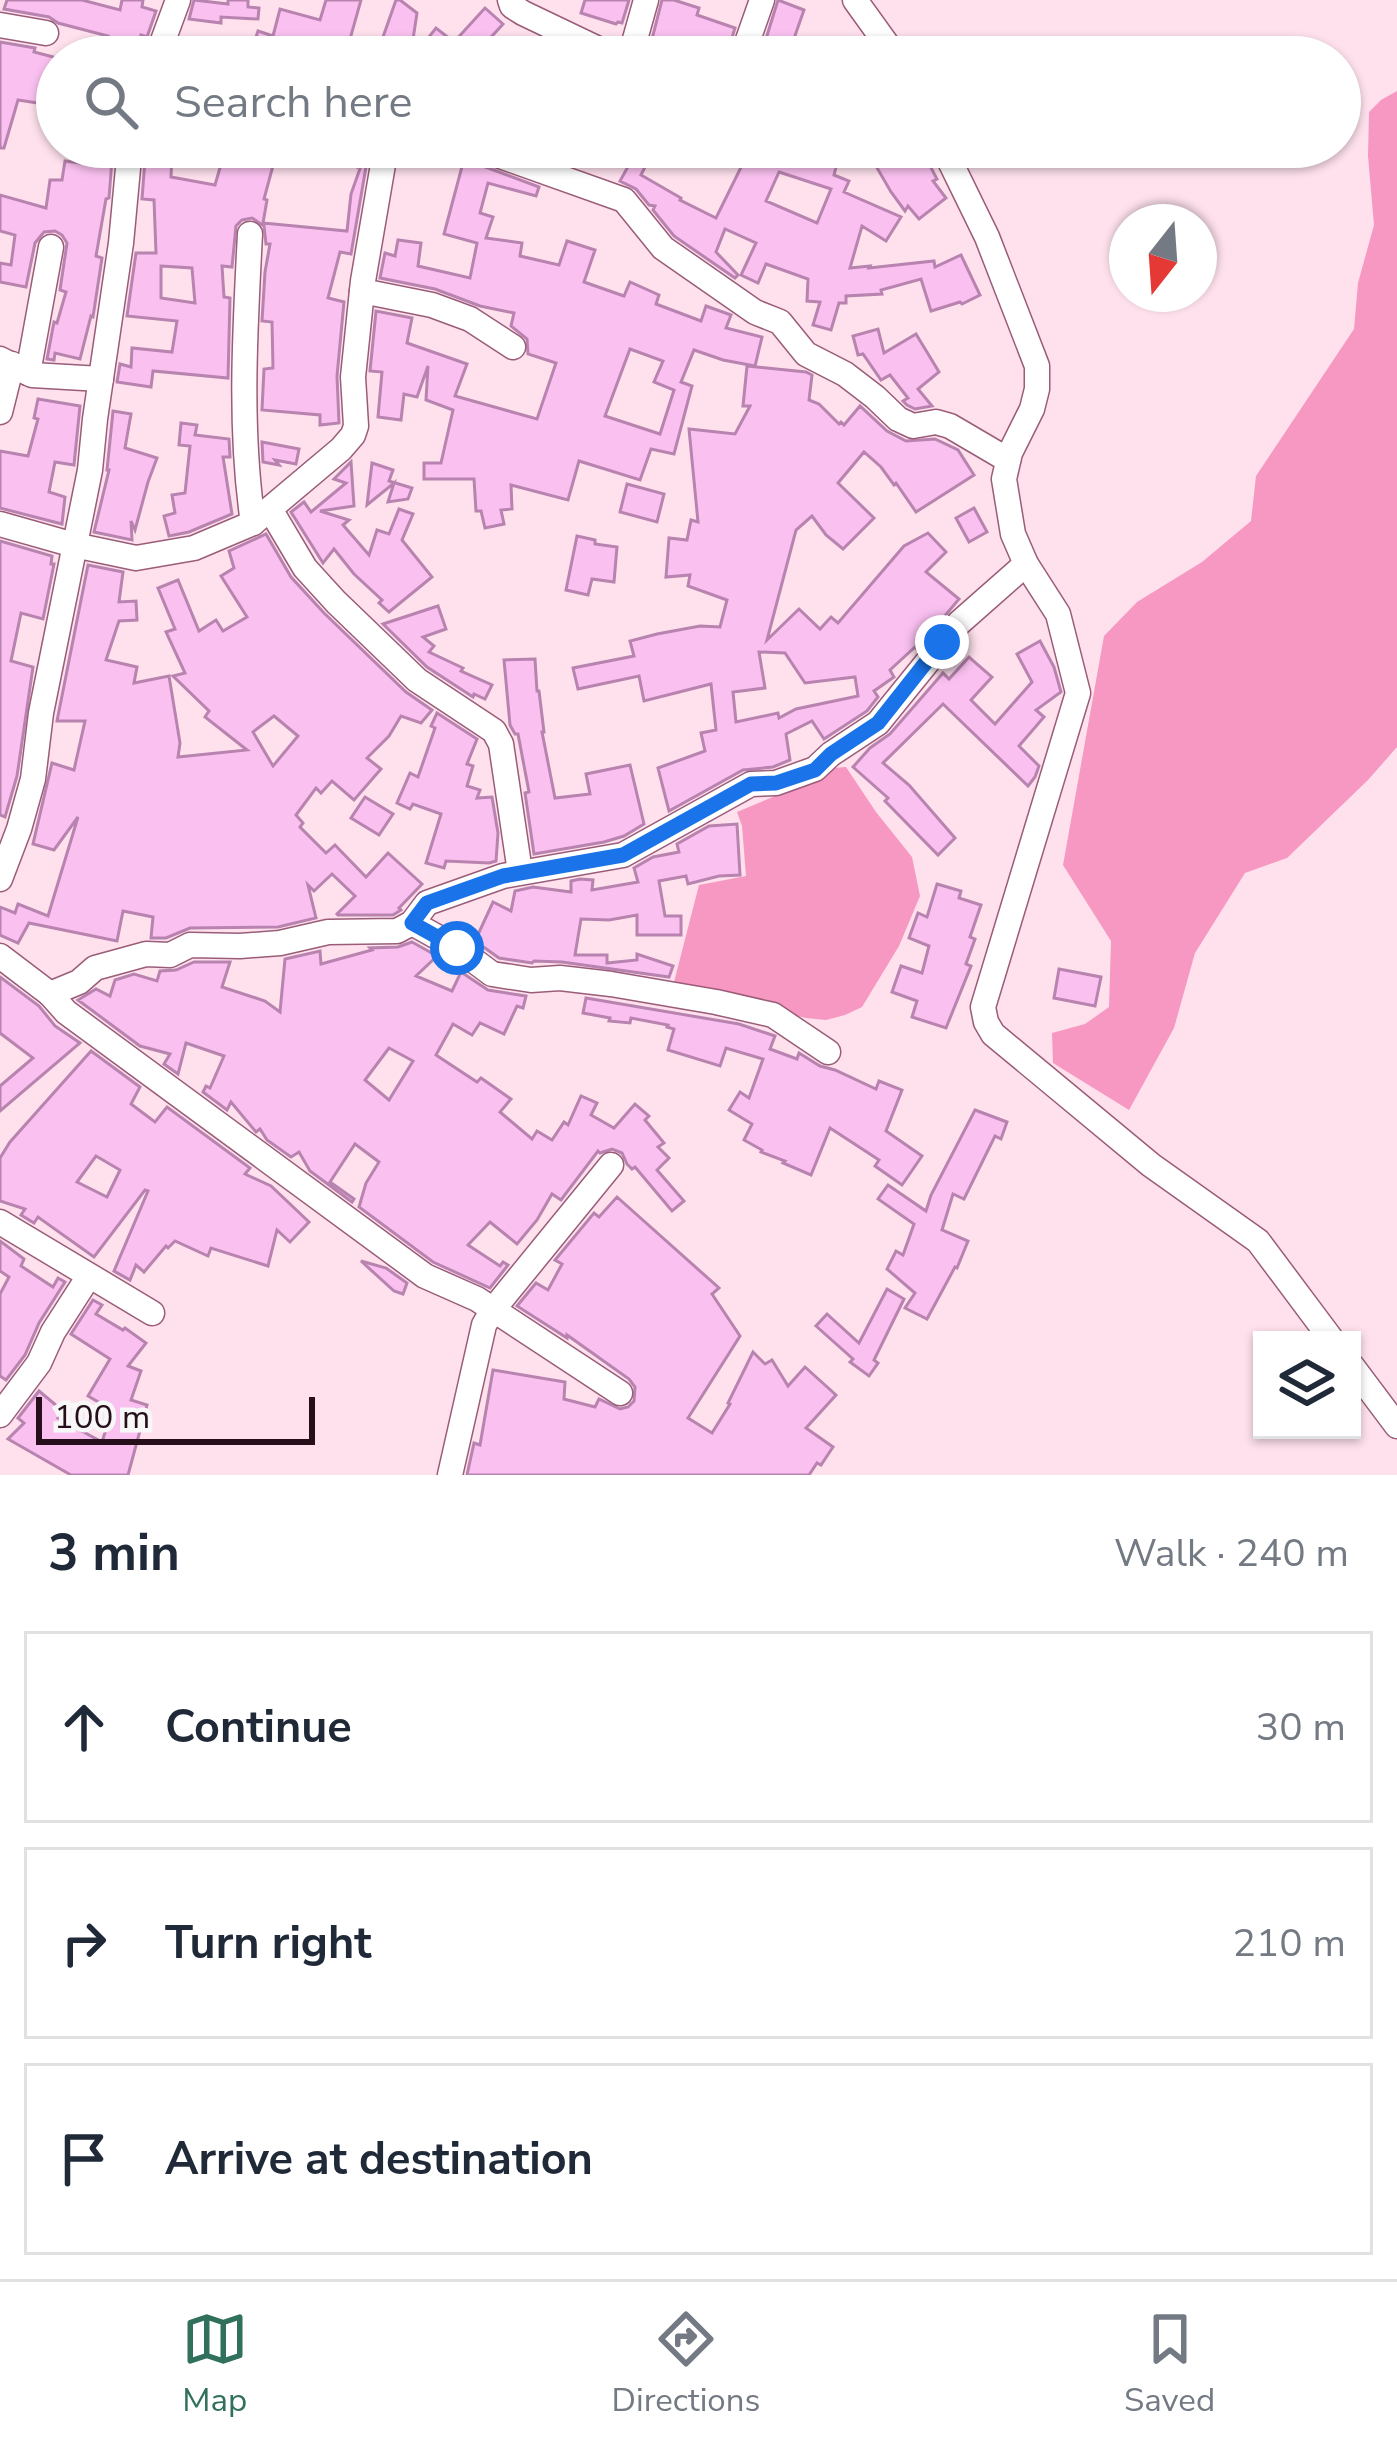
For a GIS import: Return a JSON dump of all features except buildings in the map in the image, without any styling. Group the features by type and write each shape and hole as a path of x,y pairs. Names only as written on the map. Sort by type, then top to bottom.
{"street":[{"path":"165,36 178,0"},
{"path":"510,0 523,13 571,36"},
{"path":"636,36 646,0"},
{"path":"749,36 762,0"},
{"path":"855,0 881,36"},
{"path":"0,25 46,33"},
{"path":"0,879 33,778 41,713 90,470 128,168"},
{"path":"0,524 136,558 194,548 261,516 341,449 356,426 353,377 382,168"},
{"path":"534,168 624,200 663,248 755,312 780,322 806,354 844,374 898,419 913,426 936,422 950,426 1008,460"},
{"path":"954,168 987,237 1037,366 1032,409 1008,460 1007,503 1026,564 1058,614 1078,693 983,1006 986,1022 994,1034 1151,1165 1258,1241 1325,1331"},
{"path":"250,234 246,459 261,516 350,616 417,680 494,731 501,744 520,872"},
{"path":"0,412 51,247"},
{"path":"362,291 432,305 470,319 513,347"},
{"path":"14,366 100,380"},
{"path":"50,994 79,982 95,968 146,954 170,955 190,945 280,943 328,932 397,931 412,923 427,903 520,872 623,855 751,784 776,783 815,770 878,723 958,623 1026,564"},
{"path":"412,923 492,974 638,987 735,1006 772,1015 828,1052"},
{"path":"0,956 67,1012 425,1276 476,1300 620,1393"},
{"path":"450,1475 484,1325 611,1165"},
{"path":"0,1222 152,1313"},
{"path":"0,1415 39,1363 89,1276"},
{"path":"1361,1378 1397,1426"}],"shaded area":[{"path":"1397,91 1397,747 1287,858 1245,873 1195,953 1174,1028 1129,1110 1053,1063 1052,1033 1085,1024 1109,1007 1111,941 1063,865 1104,636 1137,602 1202,562 1251,521 1256,476 1354,329 1358,283 1374,225 1369,112"},
{"path":"846,767 912,857 920,896 899,946 862,1007 826,1020 806,1018 673,986 699,885 746,876 737,812 832,768"}],"route":[{"path":"457,948 412,923 427,903 503,876 623,855 751,784 776,783 815,770 878,723 942,642"}]}
